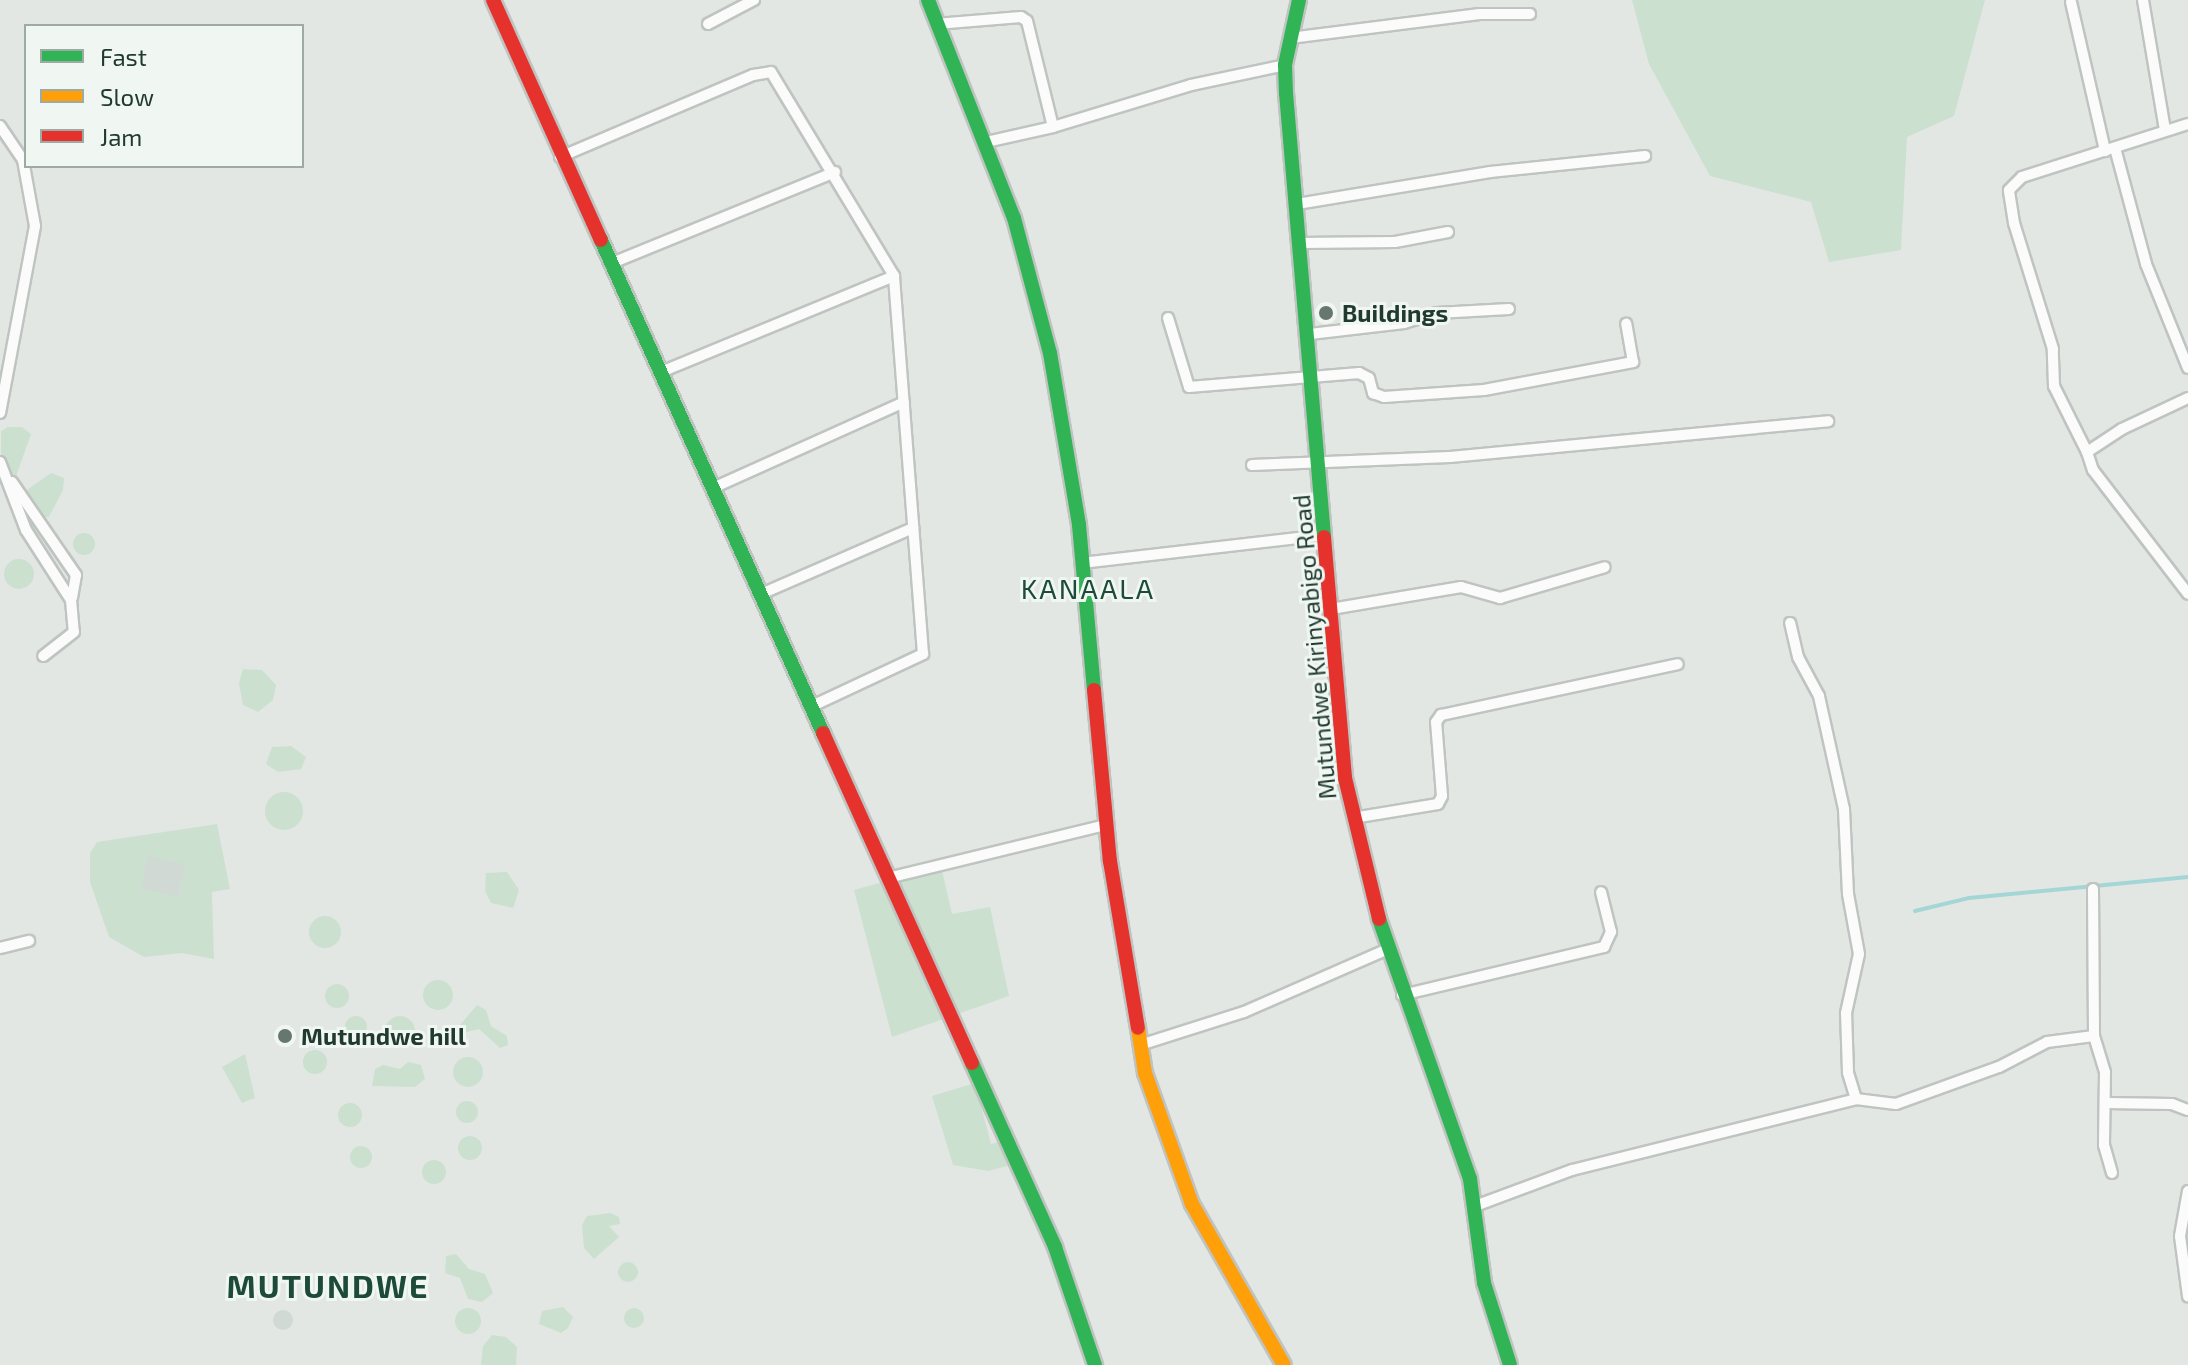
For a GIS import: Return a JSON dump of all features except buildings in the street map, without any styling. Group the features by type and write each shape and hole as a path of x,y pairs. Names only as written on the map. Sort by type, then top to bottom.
{"street":[{"path":"493,0 560,157 612,263 1055,1247 1095,1365"},
{"path":"708,24 754,0"},
{"path":"928,0 1014,218 1050,353 1082,563 1106,825 1140,1045 1164,1133 1192,1204 1284,1365"},
{"name":"Mutundwe Kirinyabigo Road","path":"1299,0 1285,65 1331,609 1353,818 1386,950 1470,1179 1484,1283 1510,1365"},
{"path":"2143,0 2165,130"},
{"path":"2071,2 2110,149 2146,264 2186,356 2188,368"},
{"path":"1290,38 1479,14 1530,14"},
{"path":"936,24 1025,18 1053,127"},
{"path":"986,142 1053,127 1191,85 1285,65"},
{"path":"560,157 765,72 777,76 894,276 923,654 810,707"},
{"path":"2188,124 2022,177 2009,190 2053,349 2054,386 2093,470 2188,594"},
{"path":"0,126 24,166"},
{"path":"1297,204 1490,172 1645,156"},
{"path":"0,413 35,226 24,168"},
{"path":"612,263 835,172"},
{"path":"1301,243 1395,242 1448,232"},
{"path":"661,372 894,276"},
{"path":"1310,334 1404,323 1437,313 1509,309"},
{"path":"1168,318 1189,387 1312,376 1366,375 1373,393 1384,397 1530,383 1633,362 1626,324"},
{"path":"2087,452 2122,429 2188,398"},
{"path":"713,488 904,402"},
{"path":"1252,465 1450,457 1828,421"},
{"path":"0,463 26,530 71,600"},
{"path":"0,463 76,575 71,600 74,632 43,656"},
{"path":"761,594 913,528"},
{"path":"1082,563 1325,535"},
{"path":"1331,609 1461,587 1500,598 1605,567"},
{"path":"1790,623 1798,657 1819,696 1844,809 1848,894 1859,954 1846,1013 1848,1072 1856,1099"},
{"path":"1353,818 1440,802 1436,722 1441,715 1678,664"},
{"path":"888,878 1106,825"},
{"path":"2093,889 2094,1036 2105,1072 2104,1145 2112,1173"},
{"path":"1402,995 1604,947 1611,932 1601,892"},
{"path":"0,948 29,941"},
{"path":"1140,1045 1244,1012 1386,950"},
{"path":"1475,1206 1572,1170 1856,1099 1896,1104 1999,1067 2047,1042 2094,1036"},
{"path":"2106,1103 2172,1104 2188,1110"},
{"path":"2188,1191 2180,1236 2188,1296"}],"shaded area":[{"path":"148,855 186,864 178,898 140,889"},
{"path":"279,1310 287,1310 293,1320 287,1330 279,1330 273,1324 273,1316"}],"green space":[{"path":"1632,0 1985,0 1954,116 1907,137 1901,250 1829,262 1811,202 1710,176 1649,64"},
{"path":"8,427 22,427 31,434 14,482 1,456 1,431"},
{"path":"51,473 64,478 63,490 49,517 45,517 29,502 27,490"},
{"path":"84,533 92,536 95,544 92,552 84,555 76,552 73,544 76,536"},
{"path":"19,559 30,563 34,574 30,585 19,589 8,585 4,574 8,563"},
{"path":"243,669 262,670 276,685 273,700 258,712 243,705 239,683"},
{"path":"291,746 306,757 301,769 278,772 266,764 272,747"},
{"path":"284,792 297,798 303,811 297,824 284,830 271,824 265,811 271,798"},
{"path":"217,824 230,889 212,892 214,959 182,953 144,957 109,937 90,882 90,853 97,842","holes":["148,856 186,864 178,897 141,888"]},
{"path":"941,866 952,914 990,907 1009,996 892,1037 854,890"},
{"path":"507,872 519,890 513,908 491,903 485,891 486,873"},
{"path":"325,916 336,921 341,932 336,943 325,948 314,943 309,932 314,921"},
{"path":"438,980 444,981 452,989 452,1001 444,1009 438,1010 432,1009 424,1001 423,995 424,989 432,981"},
{"path":"337,984 346,987 349,996 346,1005 337,1008 328,1005 325,996 328,987"},
{"path":"477,1005 486,1010 491,1026 507,1036 508,1045 500,1048 479,1029 463,1033 460,1025"},
{"path":"356,1016 364,1019 367,1027 364,1035 356,1038 348,1035 345,1027 348,1019"},
{"path":"400,1016 406,1017 414,1025 414,1037 406,1045 400,1046 394,1045 386,1037 385,1031 386,1025 394,1017"},
{"path":"315,1050 323,1054 327,1062 323,1070 315,1074 307,1070 303,1062 307,1054"},
{"path":"245,1054 255,1098 242,1103 222,1067"},
{"path":"468,1057 479,1061 483,1072 479,1083 468,1087 457,1083 453,1072 457,1061"},
{"path":"408,1062 421,1065 425,1079 415,1087 372,1086 375,1069 383,1065 400,1069"},
{"path":"975,1083 991,1144 1016,1138 1019,1163 988,1171 953,1165 932,1096"},
{"path":"467,1101 475,1104 478,1112 475,1120 467,1123 459,1120 456,1112 459,1104"},
{"path":"350,1103 358,1107 362,1115 358,1123 350,1127 342,1123 338,1115 342,1107"},
{"path":"470,1136 479,1139 482,1148 479,1157 470,1160 461,1157 458,1148 461,1139"},
{"path":"361,1146 369,1149 372,1157 369,1165 361,1168 353,1165 350,1157 353,1149"},
{"path":"434,1160 443,1163 446,1172 443,1181 434,1184 425,1181 422,1172 425,1163"},
{"path":"610,1213 619,1217 620,1224 609,1226 619,1237 594,1259 584,1248 582,1225 587,1216"},
{"path":"456,1254 469,1269 485,1274 493,1293 482,1302 468,1299 460,1278 445,1273 446,1256"},
{"path":"624,1262 632,1262 638,1272 632,1282 624,1282 618,1276 618,1268"},
{"path":"563,1307 573,1317 568,1328 561,1333 539,1324 542,1311"},
{"path":"468,1308 477,1312 481,1321 477,1330 468,1334 459,1330 455,1321 459,1312"},
{"path":"634,1308 641,1311 644,1318 641,1325 634,1328 627,1325 624,1318 627,1311"},
{"path":"492,1335 506,1337 517,1347 516,1365 481,1365 483,1346"}],"waterway":[{"path":"1915,911 1969,898 2188,877"}],"traffic: fast":[{"path":"928,0 1014,218 1050,353 1079,525 1094,690"},
{"path":"1299,0 1285,65 1286,93 1324,537"},
{"path":"601,240 823,733"},
{"path":"1379,919 1470,1179 1484,1283 1510,1365"},
{"path":"972,1063 1055,1247 1095,1365"}],"traffic: slow":[{"path":"1138,1028 1145,1073 1192,1204 1284,1365"}],"traffic: jam":[{"path":"493,0 601,240"},
{"path":"1324,537 1345,778 1379,919"},
{"path":"1094,690 1110,861 1138,1028"},
{"path":"823,733 972,1063"}],"place":[{"name":"Buildings","path":"1326,313"},
{"name":"Mutundwe hill","path":"285,1036"}],"district":[{"name":"KANAALA","path":"1088,588"},
{"name":"MUTUNDWE","path":"328,1285"}]}
